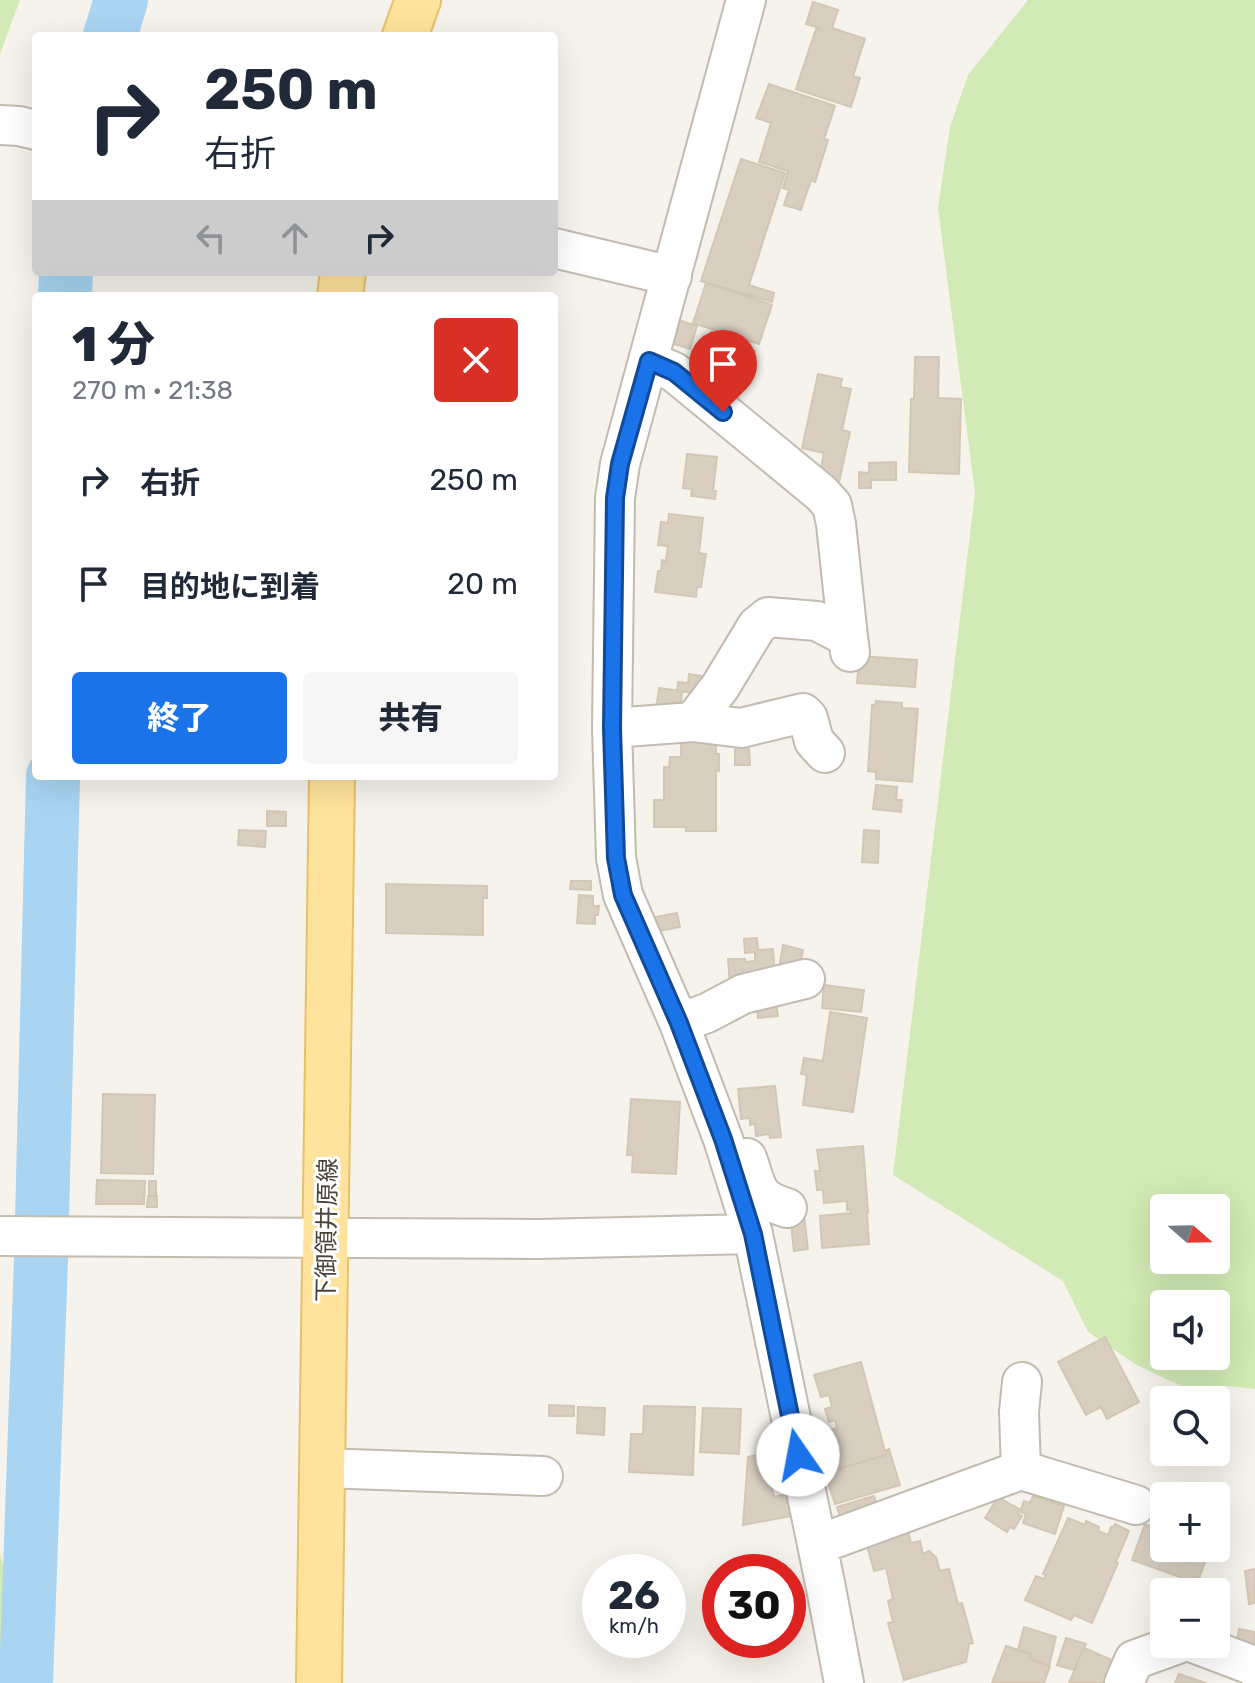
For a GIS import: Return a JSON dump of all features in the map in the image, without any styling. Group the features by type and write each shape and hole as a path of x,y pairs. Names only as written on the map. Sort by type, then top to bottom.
{"main road":[{"path":"406,32 418,0"},
{"name":"下御領井原線","path":"319,1683 332,780"}],"street":[{"path":"746,0 620,464 615,498 612,728 616,858 623,895 679,1023 723,1139 753,1234 844,1683"},
{"path":"0,125 32,129"},
{"path":"558,249 672,276"},
{"path":"649,361 674,372 821,493 832,505 836,524 849,644 817,621 768,617 757,626 720,687 693,722"},
{"path":"612,728 693,722 741,728 803,713 808,718 814,741 825,753"},
{"path":"679,1023 707,1013 743,994 805,979"},
{"path":"723,1139 738,1141 743,1148 761,1196 769,1203 787,1208"},
{"path":"28,1237 538,1239 753,1234"},
{"path":"1021,1470 1019,1412 1022,1382"},
{"path":"323,1468 543,1476"},
{"path":"817,1545 1021,1470 1136,1505"},
{"path":"1124,1683 1134,1660 1150,1654"},
{"path":"1230,1657 1255,1668"}],"green space":[{"path":"0,0 20,0 0,54"},
{"path":"1028,0 1255,0 1255,1389 1181,1386 1135,1364 1088,1332 1063,1281 893,1175 975,493 938,208 950,127 968,75"},
{"path":"0,1555 8,1579 10,1683 0,1683"}],"building":[{"path":"813,2 838,10 832,28 865,39 853,76 860,78 851,107 796,89 816,29 820,30 806,24"},
{"path":"769,84 835,106 815,182 811,180 801,210 784,205 789,190 783,188 788,171 759,162 771,123 756,118"},
{"path":"741,159 785,173 749,285 774,293 772,302 701,281"},
{"path":"706,283 772,305 759,344 693,323"},
{"path":"678,320 697,326 690,349 671,343"},
{"path":"711,332 755,351 735,392 709,381 712,374 697,368"},
{"path":"915,357 939,357 938,398 961,399 959,474 909,472"},
{"path":"818,374 842,379 840,387 851,389 842,430 850,432 839,482 819,478 824,453 802,448"},
{"path":"687,454 717,457 715,499 691,496 692,489 683,488"},
{"path":"896,462 896,480 871,480 871,488 859,488 859,472 869,473 869,463"},
{"path":"669,514 703,518 699,553 706,554 701,587 697,587 696,597 655,592 658,571 661,571 662,560 666,561 668,546 658,545 661,522 668,523"},
{"path":"859,656 917,660 915,687 857,683"},
{"path":"689,674 701,676 699,693 677,691 678,682 688,683"},
{"path":"659,688 682,691 680,714 656,711"},
{"path":"876,701 902,703 902,708 918,709 912,782 876,779 876,772 868,771 872,705"},
{"path":"681,733 716,737 719,771 716,770 716,831 654,827 654,800 664,800 664,767 669,768 670,757 681,757"},
{"path":"735,747 749,747 750,765 735,765"},
{"path":"876,785 897,787 896,800 902,800 901,812 873,809"},
{"path":"267,811 286,812 286,826 267,826"},
{"path":"239,830 266,831 265,847 238,845"},
{"path":"864,830 879,831 878,863 862,862"},
{"path":"571,881 591,881 591,890 570,889"},
{"path":"386,884 487,886 487,898 483,898 483,935 386,933"},
{"path":"579,895 593,896 593,906 599,906 595,924 577,923"},
{"path":"677,913 680,927 658,931 656,917"},
{"path":"757,938 758,950 773,949 775,977 730,985 728,959 755,961 755,952 745,953 744,939"},
{"path":"783,945 803,950 799,973 779,969"},
{"path":"824,985 864,990 861,1012 822,1008"},
{"path":"775,996 778,1016 758,1018 756,998"},
{"path":"830,1012 867,1018 853,1112 803,1105 807,1075 801,1074 804,1058 823,1061"},
{"path":"775,1086 781,1137 770,1138 769,1134 756,1136 755,1124 750,1125 750,1118 741,1119 738,1089"},
{"path":"103,1094 155,1095 153,1174 101,1173"},
{"path":"631,1099 680,1102 676,1174 632,1172 633,1155 627,1155"},
{"path":"863,1146 869,1244 822,1248 820,1216 851,1213 850,1209 847,1210 847,1201 824,1203 823,1190 817,1190 815,1171 820,1171 817,1150"},
{"path":"97,1180 145,1181 144,1204 96,1204"},
{"path":"149,1181 156,1181 156,1197 149,1196"},
{"path":"148,1196 157,1196 157,1207 147,1207"},
{"path":"804,1215 808,1249 794,1251 790,1216"},
{"path":"1105,1337 1139,1402 1107,1419 1101,1407 1086,1415 1058,1362"},
{"path":"861,1362 886,1455 820,1474 811,1436 837,1428 835,1420 829,1422 825,1409 832,1407 829,1395 821,1397 814,1375"},
{"path":"549,1405 574,1406 574,1416 549,1416"},
{"path":"644,1406 695,1407 693,1475 629,1472 631,1434 643,1434"},
{"path":"578,1407 605,1408 604,1435 577,1433"},
{"path":"703,1408 741,1409 739,1454 700,1452"},
{"path":"889,1449 900,1485 835,1504 825,1473 886,1455 885,1451"},
{"path":"776,1450 783,1474 769,1477 774,1497 787,1494 791,1516 743,1525 748,1457"},
{"path":"874,1496 877,1505 840,1517 837,1507"},
{"path":"1033,1496 1064,1506 1055,1534 1023,1523 1026,1514 1020,1512 1024,1501 1030,1503"},
{"path":"998,1497 1019,1509 1017,1513 1022,1516 1014,1529 1010,1527 1007,1532 985,1518"},
{"path":"1068,1518 1085,1525 1086,1521 1108,1535 1115,1524 1129,1531 1092,1623 1074,1615 1071,1620 1025,1600 1036,1576 1044,1579 1046,1575 1043,1574"},
{"path":"1145,1524 1150,1526 1150,1562 1205,1562 1199,1578 1183,1578 1132,1560"},
{"path":"907,1527 911,1543 920,1541 923,1554 929,1551 936,1557 940,1571 949,1569 973,1643 969,1644 966,1662 904,1680 888,1623 893,1622 888,1601 893,1599 886,1568 874,1571 865,1538"},
{"path":"1255,1569 1255,1603 1249,1604 1245,1571"},
{"path":"1024,1627 1056,1637 1049,1666 1029,1659 1031,1654 1018,1650"},
{"path":"1239,1629 1255,1632 1255,1648 1236,1645"},
{"path":"1066,1638 1086,1644 1074,1670 1057,1665"},
{"path":"1006,1646 1031,1654 1029,1659 1050,1666 1044,1683 992,1683"},
{"path":"1084,1648 1119,1663 1110,1683 1069,1683"},
{"path":"1179,1674 1206,1683 1175,1683"}],"waterway":[{"path":"111,32 121,0"},
{"path":"65,292 66,276"},
{"path":"26,1683 53,780"}],"route":[{"path":"723,412 674,372 649,361 620,464 615,498 612,728 616,858 623,895 679,1023 723,1139 753,1234 798,1455"}]}
